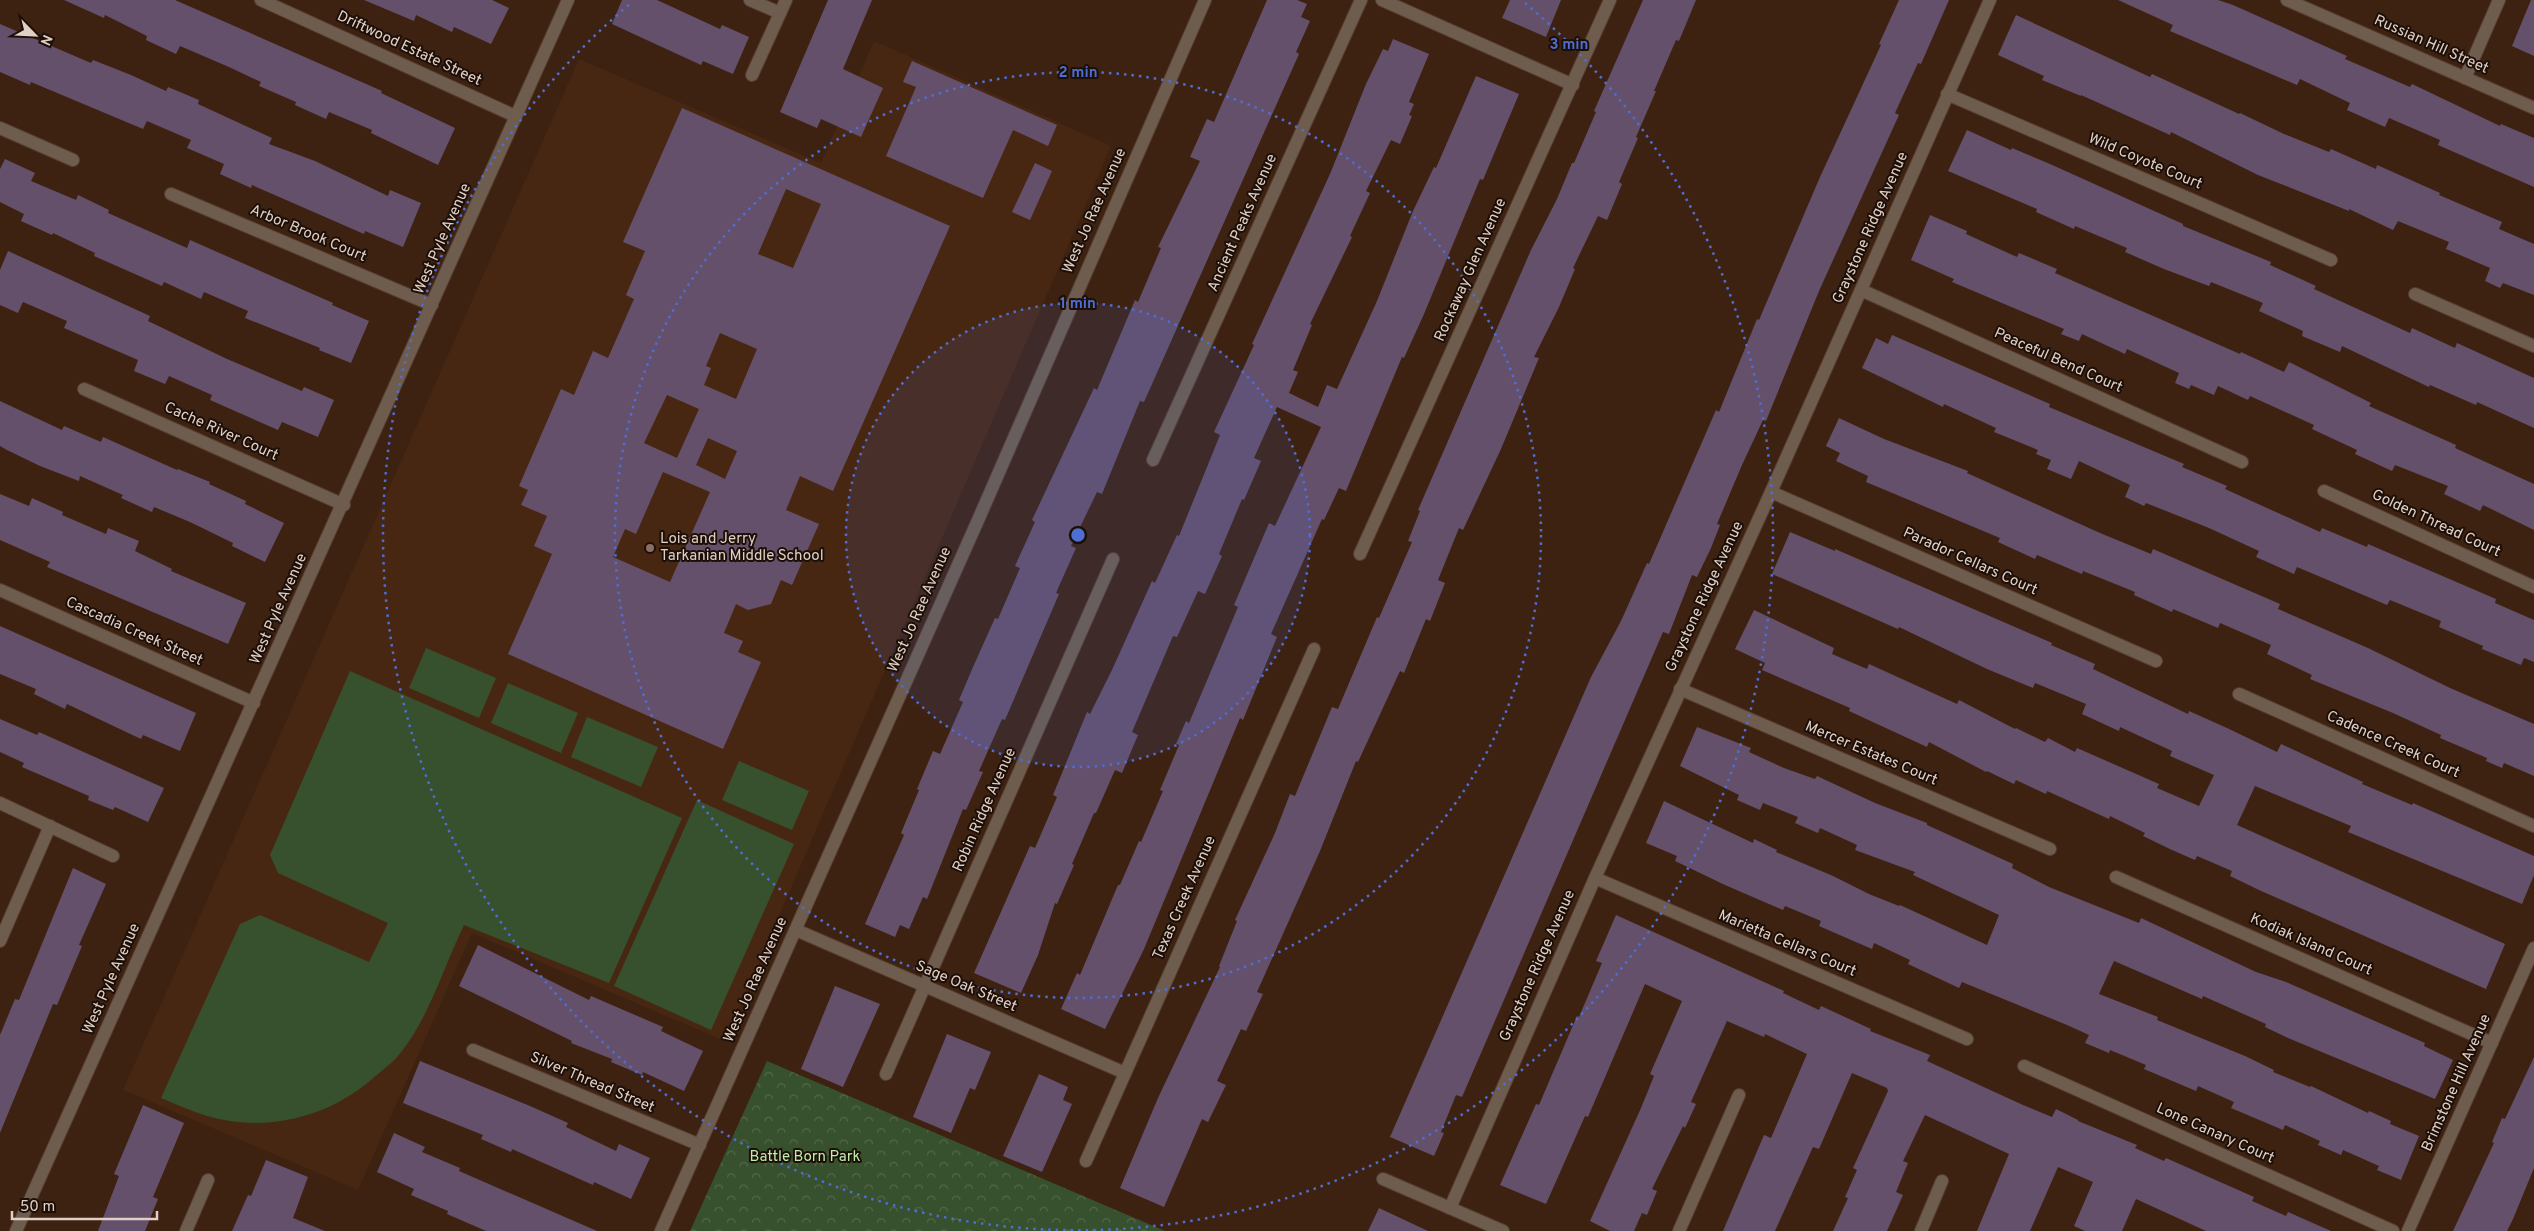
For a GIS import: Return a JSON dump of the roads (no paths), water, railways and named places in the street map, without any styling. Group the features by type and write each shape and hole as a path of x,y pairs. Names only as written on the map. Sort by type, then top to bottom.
{"street":[{"name":"Driftwood Estate Street","path":"262,0 515,116"},
{"name":"West Pyle Avenue","path":"16,1231 344,505 568,0"},
{"path":"750,0 780,13"},
{"path":"752,75 786,0"},
{"name":"West Jo Rae Avenue","path":"661,1231 796,930 1205,0"},
{"name":"Ancient Peaks Avenue","path":"1154,460 1361,0"},
{"path":"1382,0 1573,85"},
{"name":"Rockaway Glen Avenue","path":"1360,554 1610,0"},
{"name":"Graystone Ridge Avenue","path":"1450,1208 1594,878 1771,492 1990,0"},
{"name":"Russian Hill Street","path":"2287,0 2534,108"},
{"path":"2465,78 2499,0"},
{"name":"Wild Coyote Court","path":"1947,94 2330,260"},
{"path":"0,128 72,160"},
{"name":"Arbor Brook Court","path":"171,194 432,305"},
{"name":"Peaceful Bend Court","path":"1861,290 2242,462"},
{"path":"2415,294 2534,346"},
{"name":"Cache River Court","path":"84,389 344,505"},
{"name":"Golden Thread Court","path":"2324,491 2534,587"},
{"name":"Parador Cellars Court","path":"1771,492 2156,661"},
{"name":"Robin Ridge Avenue","path":"886,1074 1113,559"},
{"name":"Cascadia Creek Street","path":"0,590 254,703"},
{"name":"Texas Creek Avenue","path":"1086,1161 1314,648"},
{"name":"Mercer Estates Court","path":"1680,689 2050,849"},
{"name":"Cadence Creek Court","path":"2238,694 2534,826"},
{"path":"0,803 113,856"},
{"path":"0,941 50,826"},
{"name":"Kodiak Island Court","path":"2116,877 2492,1043"},
{"name":"Marietta Cellars Court","path":"1594,878 1966,1039"},
{"name":"Sage Oak Street","path":"796,930 1125,1073"},
{"name":"Brimstone Hill Avenue","path":"2408,1231 2534,948"},
{"name":"Silver Thread Street","path":"473,1050 700,1145"},
{"name":"Lone Canary Court","path":"2024,1066 2393,1231"},
{"path":"1679,1231 1739,1095"},
{"path":"1383,1179 1503,1231"},
{"path":"186,1231 208,1180"},
{"path":"1921,1231 1942,1181"}],"place":[{"name":"Lois and Jerry Tarkanian Middle School","path":"650,548"}],"park label":[{"name":"Battle Born Park","path":"805,1157"}]}
